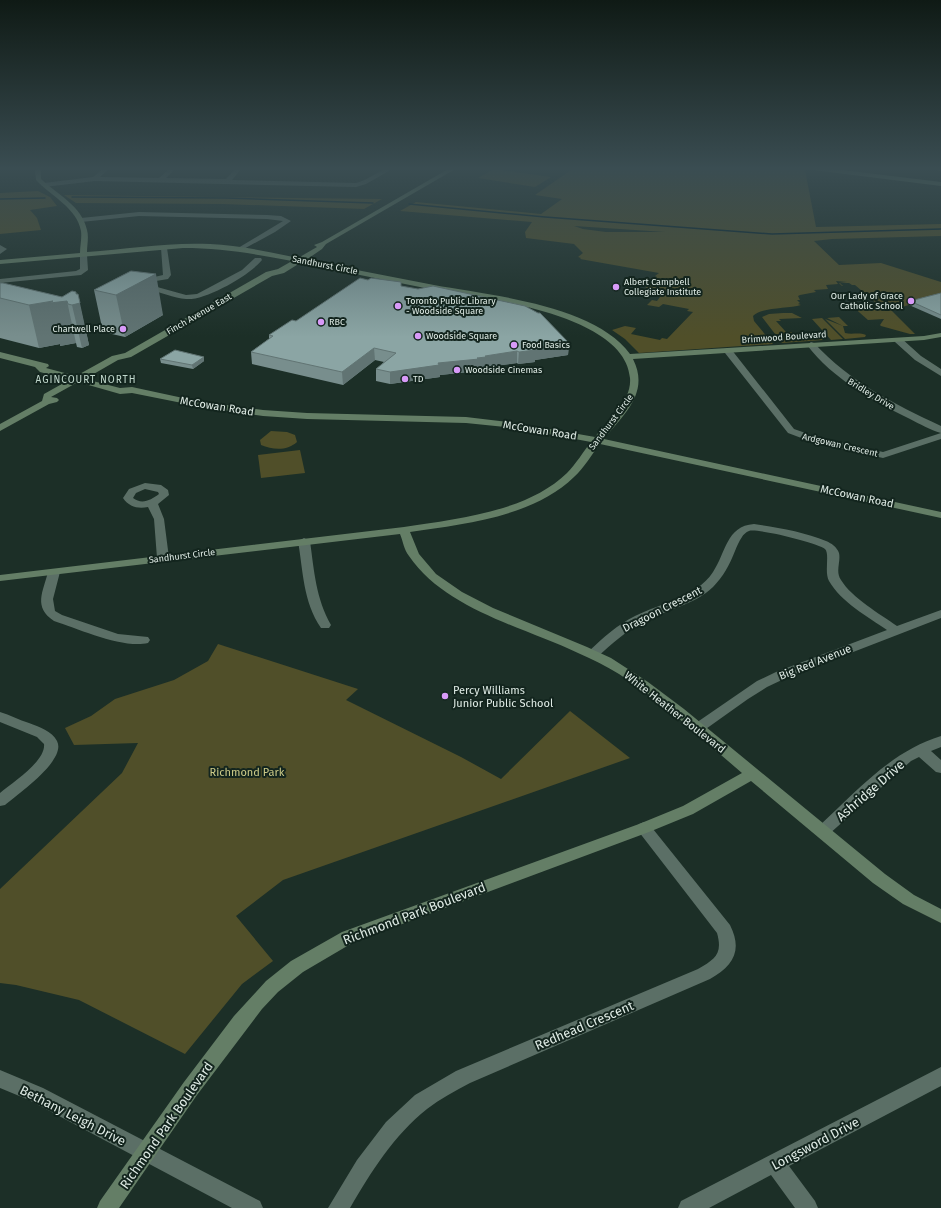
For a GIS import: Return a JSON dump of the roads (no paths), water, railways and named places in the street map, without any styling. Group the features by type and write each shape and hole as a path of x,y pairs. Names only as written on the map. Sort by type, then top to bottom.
{"street":[{"path":"0,281 78,274 84,270 83,255 85,235 83,224"},
{"path":"240,249 283,224"},
{"name":"Finch Avenue East","path":"269,274 271,269 290,258 310,247 324,243 356,224"},
{"name":"Finch Avenue East","path":"0,428 46,402 59,399 115,358 128,354 269,274 281,271 320,248 324,243"},
{"name":"Sandhurst Circle","path":"0,262 164,248 210,246 240,249 290,258 505,301 563,315 599,331 611,340 628,357 634,371 635,379 633,394 570,475 543,495 513,508 479,518 404,530 0,578"},
{"path":"0,247 4,249 0,252"},
{"path":"140,288 152,284 167,275 164,248"},
{"path":"143,280 186,297 199,296 245,272 258,260"},
{"name":"Brimwood Boulevard","path":"628,357 898,340 941,335"},
{"path":"898,340 918,358 941,373"},
{"name":"Bridley Drive","path":"811,345 836,371 864,392 941,430"},
{"name":"Ardgowan Crescent","path":"728,351 791,431 796,434 815,440 884,455 941,436"},
{"name":"Finch Avenue East","path":"87,379 97,377 127,360 128,354"},
{"name":"McCowan Road","path":"0,355 38,365 50,366 120,391 132,390 199,404 246,411 306,416 422,418 486,422 532,428 598,440 941,515"},
{"name":"McCowan Road","path":"38,365 43,370 77,380 87,379"},
{"name":"McCowan Road","path":"97,377 128,386 132,390"},
{"name":"Finch Avenue East","path":"46,402 48,396 77,380"},
{"path":"152,503 159,519 163,558"},
{"name":"Dragoon Crescent","path":"593,654 620,630 640,618 679,603 698,593 708,585 717,574 737,535 749,528 771,531 822,543 829,547 833,553 832,574 842,589 850,597 896,631"},
{"name":"White Heather Boulevard","path":"404,530 411,551 432,576 447,589 466,600 593,654 636,679 823,831 864,868 926,910 941,916"},
{"path":"304,541 314,602 324,625"},
{"path":"54,572 47,599 47,607 50,613 58,618 117,638 144,640"},
{"name":"Big Red Avenue","path":"698,728 762,684 789,672 941,614"},
{"path":"0,717 42,734 51,742 52,748 49,756 0,801"},
{"name":"Ashridge Drive","path":"823,831 906,757 941,741"},
{"path":"920,750 941,768"},
{"name":"Richmond Park Boulevard","path":"107,1208 203,1071 239,1024 259,1000 281,978 303,962 348,937 644,828 688,810 752,774"},
{"name":"Redhead Crescent","path":"338,1208 366,1162 393,1128 417,1105 439,1090 463,1077 704,974 719,965 727,953 729,942 724,930 644,828"},
{"name":"Longsword Drive","path":"688,1208 775,1164 941,1076"},
{"name":"Bethany Leigh Drive","path":"0,1079 36,1094 146,1153"},
{"path":"146,1153 253,1208"},
{"path":"775,1164 808,1208"}],"waterway":[{"path":"643,224 772,234 941,229"}],"place":[{"name":"Albert Campbell Collegiate Institute","path":"616,287"},
{"name":"Our Lady of Grace Catholic School","path":"911,301"},
{"name":"Toronto Public Library - Woodside Square","path":"398,306"},
{"name":"RBC","path":"321,322"},
{"name":"Chartwell Place","path":"123,329"},
{"name":"Woodside Square","path":"418,336"},
{"name":"Food Basics","path":"514,345"},
{"name":"Woodside Cinemas","path":"457,370"},
{"name":"TD","path":"405,379"},
{"name":"Percy Williams Junior Public School","path":"445,696"}],"district":[{"name":"AGINCOURT NORTH","path":"86,379"}],"park label":[{"name":"Richmond Park","path":"247,772"}]}
